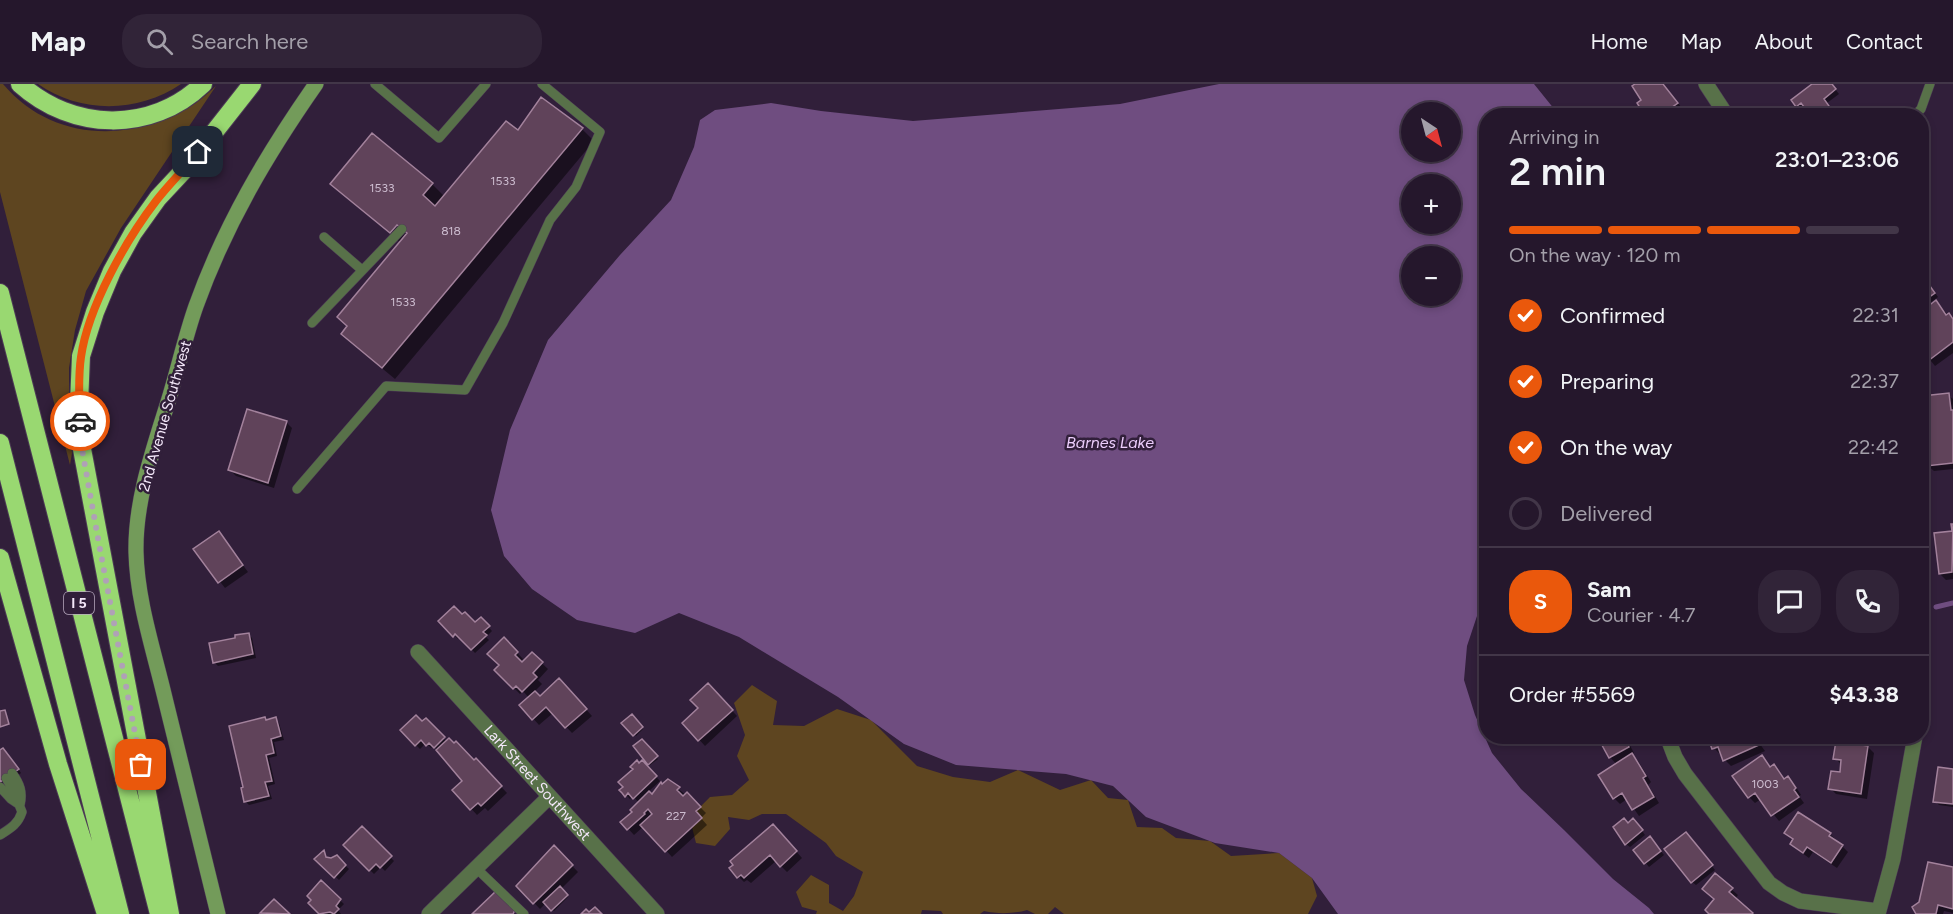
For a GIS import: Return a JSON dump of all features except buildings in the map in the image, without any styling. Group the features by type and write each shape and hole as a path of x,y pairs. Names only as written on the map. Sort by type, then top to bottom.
{"highway":[{"path":"20,84 34,97 65,113 100,121 135,119 166,109 195,92 203,84"},
{"path":"170,914 82,449 79,404 81,356 94,312 112,271 133,233 158,198 186,168 252,84"},
{"name":"I 5","path":"0,293 159,914"},
{"name":"I 5","path":"0,443 120,914"},
{"path":"0,558 58,764 106,914"}],"street":[{"name":"2nd Avenue Southwest","path":"218,914 144,615 136,554 136,535 146,472 195,308 213,261 250,184 282,131 316,84"},
{"path":"1706,84 1722,108"},
{"name":"Lark Street Southwest","path":"418,652 657,914"},
{"path":"1670,744 1685,774 1769,883 1800,901 1878,912 1893,859 1915,744"},
{"path":"429,914 549,797"}],"lane":[{"path":"375,84 439,138 486,84"},
{"path":"297,489 386,386 465,390 503,323 550,220 576,187 600,132 542,84"},
{"path":"1921,108 1930,84"},
{"path":"312,323 402,229"},
{"path":"324,237 362,270"},
{"path":"0,835 19,821 22,812 6,780"},
{"path":"476,868 524,914"}],"shaded area":[{"path":"0,84 3,84 22,103 44,117 67,126 92,131 117,131 143,127 194,104 216,86 121,228 86,291 75,330 69,368 72,453 70,465 0,192"},
{"path":"38,84 181,84 164,94 147,100 128,105 110,106 72,101"},
{"path":"752,685 777,701 773,725 804,726 837,709 871,720 917,766 953,777 990,782 1018,770 1060,790 1091,780 1108,798 1128,800 1137,827 1162,828 1176,838 1210,841 1231,856 1279,853 1312,878 1317,896 1308,914 1064,914 1055,907 1048,914 1035,914 1027,910 1011,913 984,911 980,914 943,914 941,911 922,910 921,914 816,914 817,911 802,907 796,892 811,875 829,885 829,903 843,911 854,896 863,872 836,856 826,843 786,814 762,814 749,820 728,817 730,829 715,846 696,843 692,827 702,818 696,811 710,797 732,795 749,780 737,756 745,735 734,703"}],"water":[{"name":"Barnes Lake","path":"1219,84 1534,84 1553,108 1479,108 1479,610 1467,646 1464,680 1479,724 1479,744 1488,744 1492,753 1521,789 1613,879 1654,914 1338,914 1312,878 1279,853 1215,843 1146,817 1113,786 1066,774 956,765 904,744 838,697 739,637 679,613 635,633 577,620 532,589 504,556 491,510 510,430 548,340 620,255 671,200 694,147 700,120 715,110 771,103 913,121 1120,104"}],"waterway":[{"path":"1936,607 1953,603"}],"way so far":[{"path":"80,421 82,449 141,765"}],"route":[{"path":"80,421 81,356 94,312 112,271 133,233 158,198 198,152"}]}
